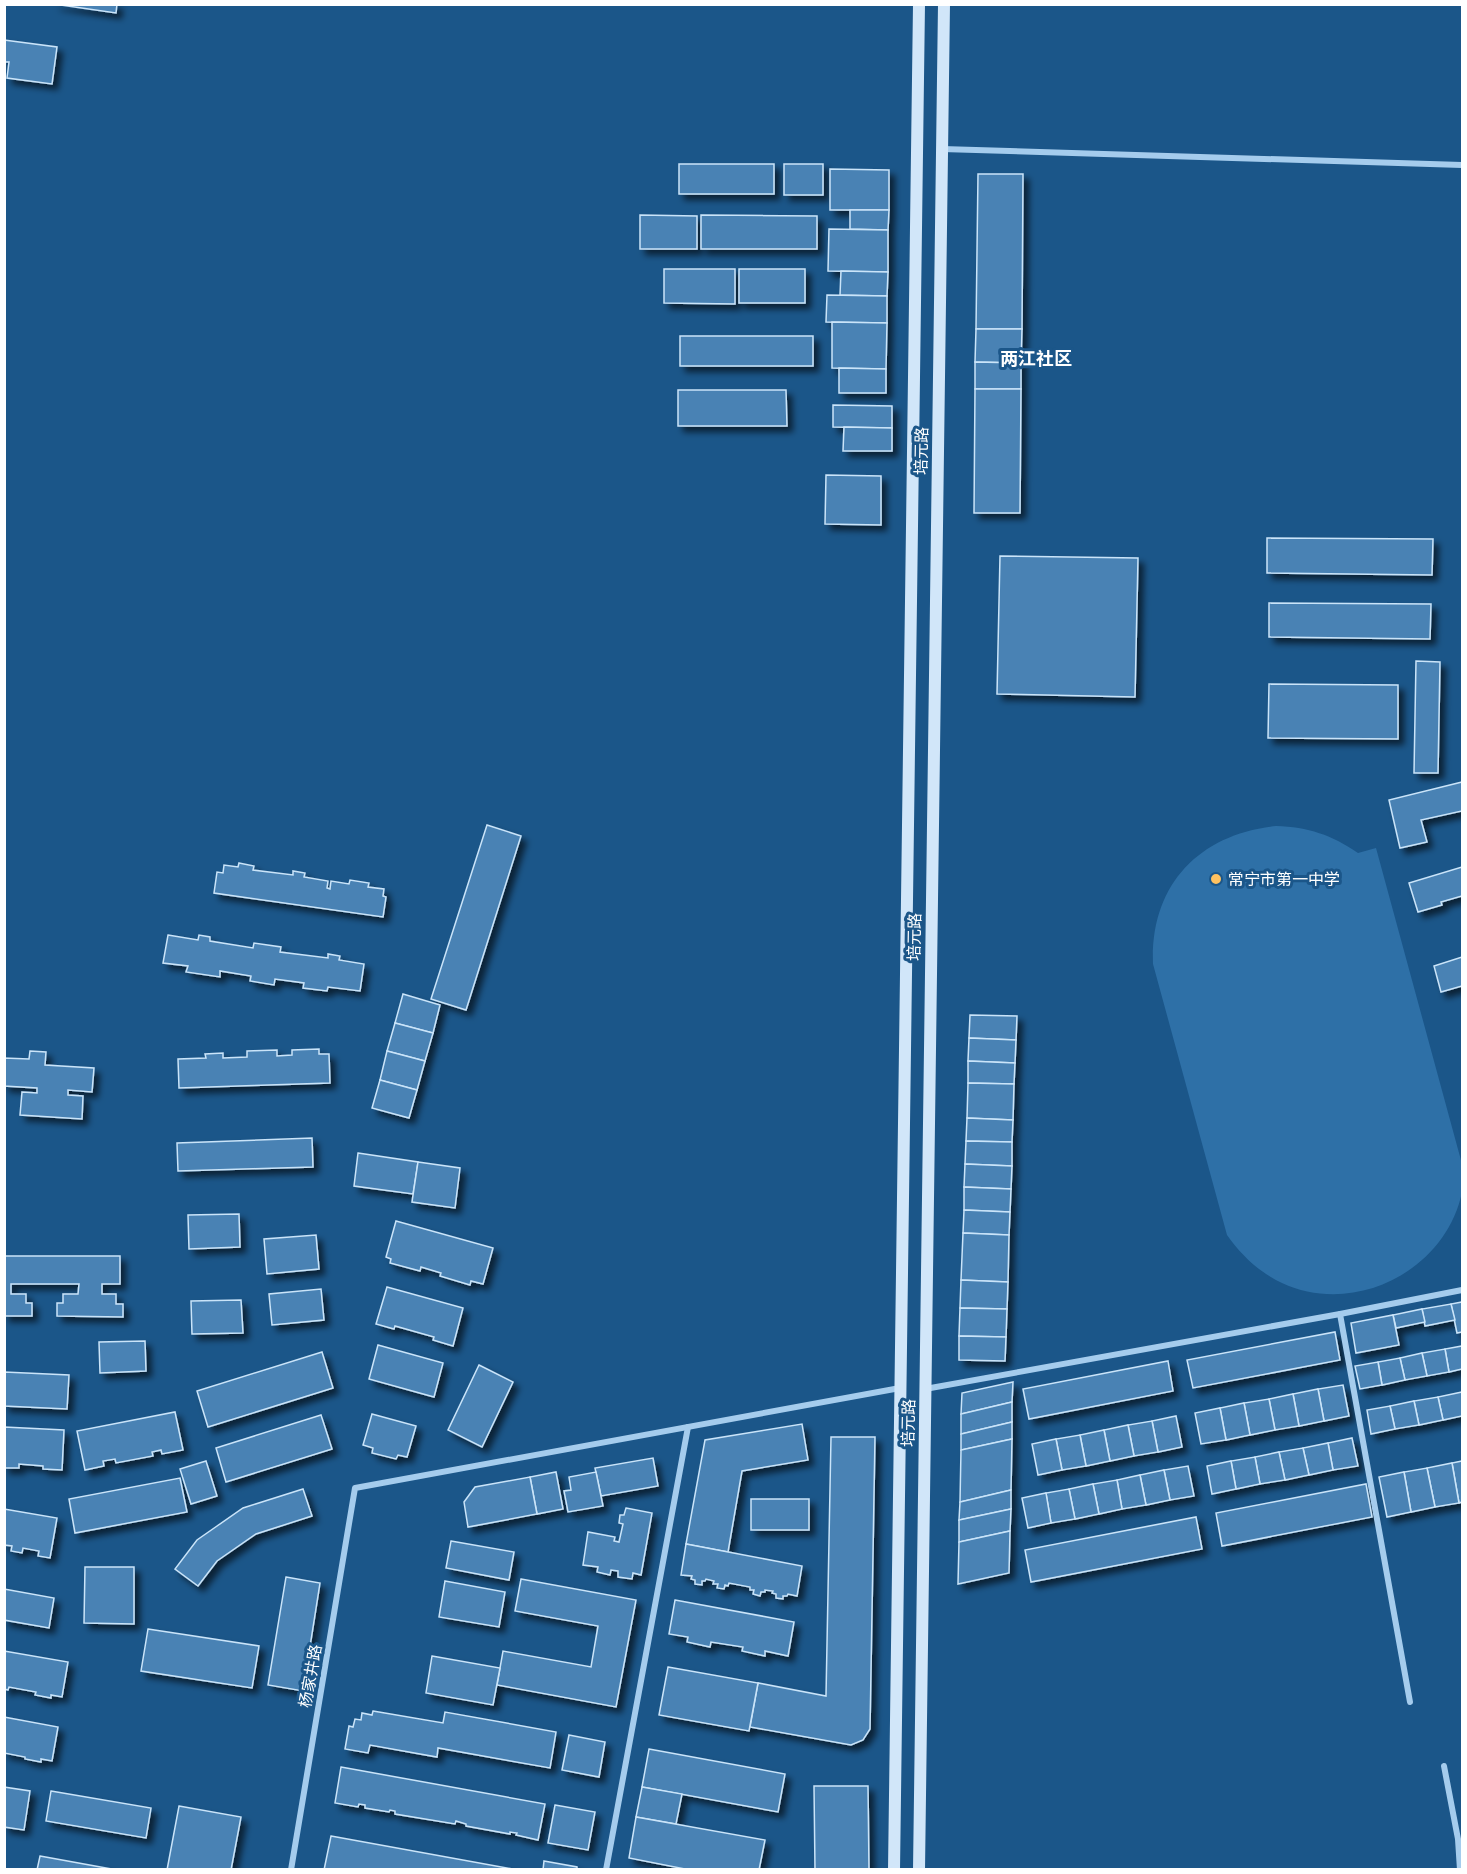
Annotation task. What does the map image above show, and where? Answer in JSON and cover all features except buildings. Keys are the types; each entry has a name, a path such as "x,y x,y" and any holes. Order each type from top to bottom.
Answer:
{"main road":[{"name":"培元路","path":"894,1869 919,4"},
{"name":"培元路","path":"919,1869 944,4"}],"street":[{"path":"942,148 1462,165"},
{"path":"925,1389 1462,1290"},
{"path":"1340,1314 1410,1702"},
{"path":"606,1869 688,1427 900,1388"},
{"name":"杨家井路","path":"291,1869 355,1488 688,1427"},
{"path":"1444,1766 1458,1839 1460,1869"}],"shaded area":[{"path":"1276,826 1319,833 1339,841 1358,853 1376,848 1462,1164 1462,1192 1453,1220 1437,1244 1417,1264 1393,1279 1367,1290 1339,1294 1310,1292 1282,1283 1252,1263 1227,1235 1153,964 1154,936 1160,910 1170,888 1184,868 1202,852 1224,840 1248,831"}],"place":[{"name":"常宁市第一中学","path":"1216,879"}],"district":[{"name":"两江社区","path":"1036,359"}]}
